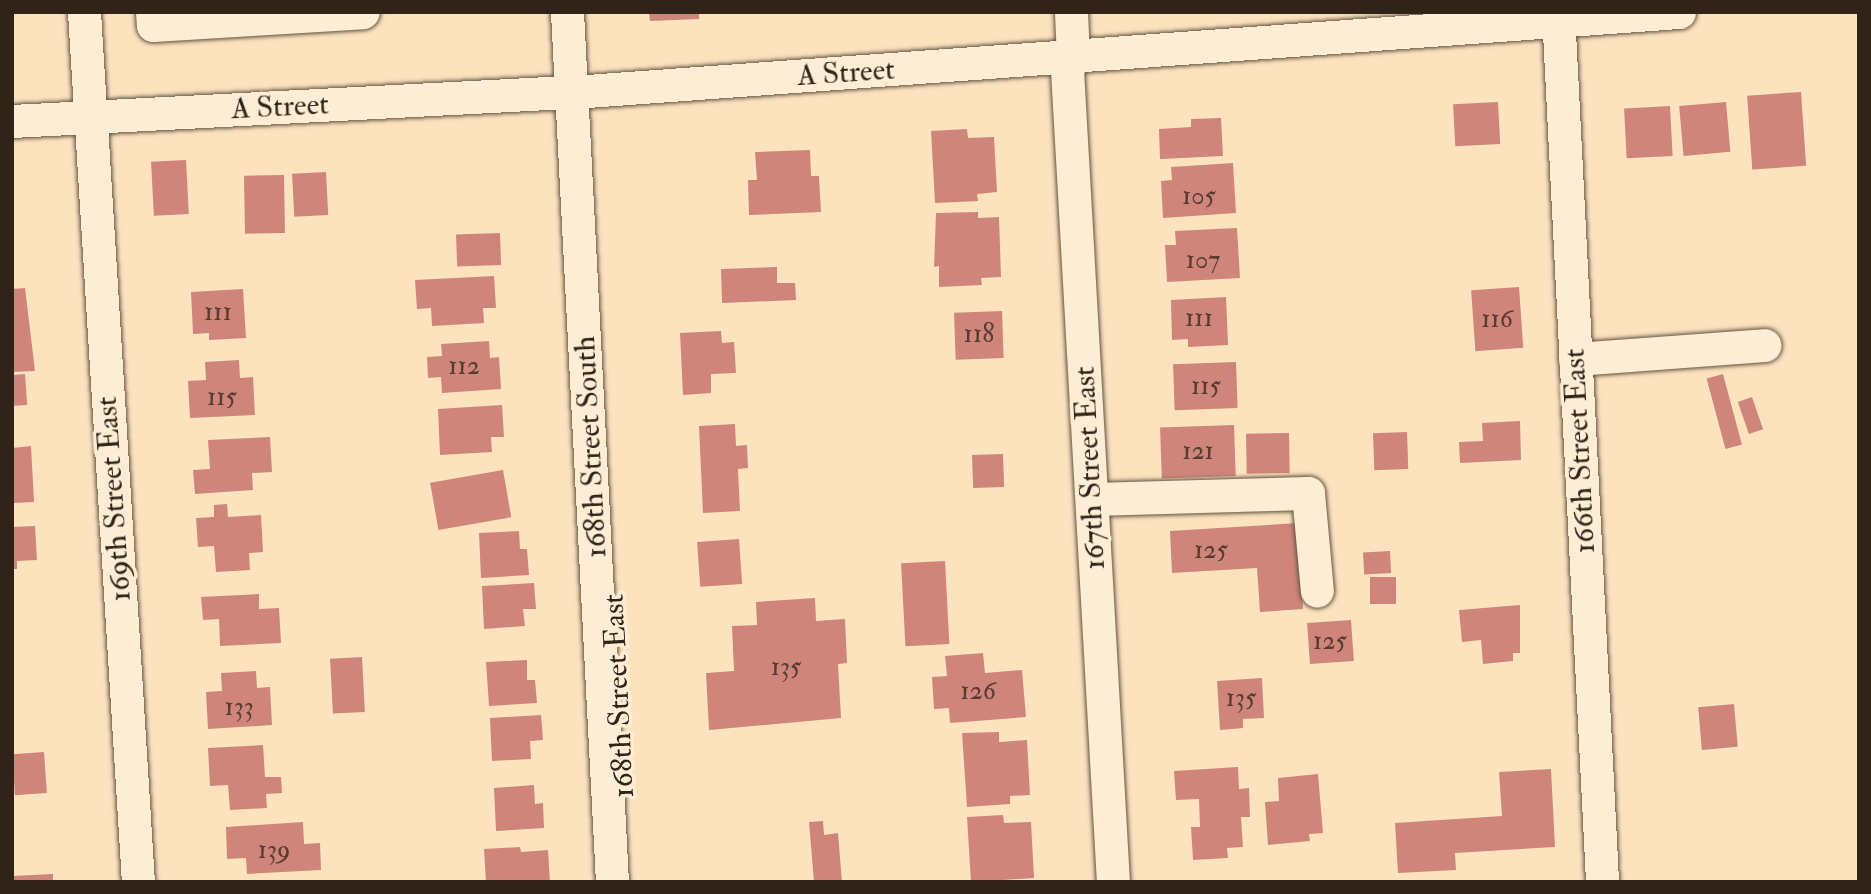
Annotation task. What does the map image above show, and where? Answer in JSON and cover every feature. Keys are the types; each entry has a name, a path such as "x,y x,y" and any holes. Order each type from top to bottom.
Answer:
{"street":[{"name":"169th Street East","path":"84,12 138,882"},
{"path":"152,12 153,25 363,12"},
{"name":"168th Street South","path":"567,12 579,92"},
{"name":"168th Street South","path":"583,12 579,92 612,882"},
{"name":"167th Street East","path":"1071,12 1073,57 1067,70 1113,882"},
{"name":"A Street","path":"12,121 579,92 1073,57 1558,16 1679,12"},
{"name":"166th Street East","path":"1558,16 1602,882"},
{"name":"168th Street East","path":"579,92 628,882"},
{"path":"1575,359 1764,345"},
{"path":"1091,499 1308,493 1317,591"}],"building":[{"path":"649,12 699,12 699,19 650,21"},
{"path":"1801,92 1806,166 1752,170 1747,96"},
{"path":"1498,102 1500,144 1455,146 1453,104"},
{"path":"1726,102 1730,152 1684,156 1679,106"},
{"path":"1670,106 1673,156 1627,158 1624,108"},
{"path":"1221,118 1223,156 1160,159 1159,129 1191,127 1191,119"},
{"path":"967,129 968,138 994,137 997,192 977,194 978,201 935,203 931,131"},
{"path":"810,150 811,176 819,176 821,212 749,215 748,180 757,180 755,152"},
{"path":"186,160 189,214 154,216 151,162"},
{"path":"1233,163 1236,213 1163,218 1161,181 1172,180 1171,167"},
{"path":"326,172 328,215 294,217 292,174"},
{"path":"284,175 285,233 245,234 244,176"},
{"path":"978,212 978,218 999,217 1001,277 981,278 982,285 939,287 939,266 934,267 936,213"},
{"path":"1237,228 1240,278 1167,282 1165,245 1176,245 1175,231"},
{"path":"500,233 501,265 457,267 456,235"},
{"path":"777,267 777,283 795,283 796,300 722,303 721,269"},
{"path":"494,276 496,308 483,308 484,323 432,326 431,308 417,309 415,280"},
{"path":"1519,287 1523,348 1475,351 1471,290"},
{"path":"25,288 35,371 12,372 12,289"},
{"path":"243,289 246,338 209,340 209,333 193,334 191,292"},
{"path":"1226,297 1228,345 1188,347 1188,339 1172,340 1171,300"},
{"path":"1002,311 1004,358 956,360 954,313"},
{"path":"721,331 722,343 734,342 736,373 711,374 711,393 683,395 680,333"},
{"path":"489,341 490,358 499,357 501,389 442,393 441,377 428,378 427,357 442,356 441,344"},
{"path":"239,360 240,378 253,377 255,415 190,418 188,381 206,380 205,362"},
{"path":"1236,362 1238,408 1175,410 1173,364"},
{"path":"25,374 27,405 14,406 12,375"},
{"path":"1723,374 1742,445 1725,449 1707,378"},
{"path":"1752,397 1763,429 1749,434 1738,402"},
{"path":"502,405 504,437 491,437 492,452 440,455 438,409"},
{"path":"1520,421 1521,460 1460,463 1459,442 1483,441 1482,423"},
{"path":"735,424 736,446 747,445 748,468 738,469 740,511 703,513 699,426"},
{"path":"1234,425 1236,476 1162,479 1160,428"},
{"path":"1407,432 1408,469 1374,470 1373,433"},
{"path":"1289,433 1290,473 1247,474 1246,434"},
{"path":"270,437 272,472 252,473 253,490 195,494 193,470 210,469 208,440"},
{"path":"31,446 34,502 14,503 12,511 12,448"},
{"path":"1003,454 1004,487 973,488 972,455"},
{"path":"503,470 511,517 438,530 430,483"},
{"path":"227,504 228,517 261,515 263,552 249,553 250,570 216,572 214,546 198,547 196,518 214,517 214,505"},
{"path":"1298,523 1303,609 1260,612 1257,568 1172,573 1170,531"},
{"path":"35,526 37,560 17,561 17,569 12,569 12,527"},
{"path":"519,531 520,549 527,549 529,575 481,578 479,533"},
{"path":"739,539 742,584 700,587 697,542"},
{"path":"1390,551 1391,573 1364,574 1363,552"},
{"path":"945,561 949,644 905,646 901,563"},
{"path":"1370,577 1396,577 1396,604 1370,604"},
{"path":"534,583 536,609 523,609 525,626 484,629 482,586"},
{"path":"259,594 259,609 279,608 281,643 220,646 219,619 203,620 201,597"},
{"path":"815,598 816,621 845,619 847,663 838,664 841,718 709,730 706,673 734,671 732,626 757,625 756,602"},
{"path":"1520,605 1520,653 1513,653 1513,661 1483,664 1481,640 1462,642 1459,610"},
{"path":"1351,620 1354,661 1310,664 1307,623"},
{"path":"983,653 985,673 1022,670 1026,717 950,723 949,708 934,709 932,677 947,676 945,656"},
{"path":"362,657 365,712 333,714 330,659"},
{"path":"527,660 527,680 535,680 537,703 489,706 486,662"},
{"path":"256,671 257,688 270,687 272,725 208,729 206,692 222,691 221,673"},
{"path":"1262,678 1264,718 1243,719 1243,728 1220,730 1217,681"},
{"path":"1734,704 1738,747 1702,750 1698,707"},
{"path":"541,715 543,740 530,741 531,759 492,761 490,718"},
{"path":"999,732 999,742 1027,740 1030,795 1010,796 1010,804 967,807 962,733"},
{"path":"263,745 265,777 281,777 282,793 266,794 267,808 230,810 228,785 210,786 208,748"},
{"path":"44,752 47,793 15,795 12,754"},
{"path":"1238,767 1239,789 1249,788 1250,817 1241,817 1243,847 1227,848 1228,858 1193,860 1191,827 1200,827 1199,799 1176,800 1174,771"},
{"path":"1551,769 1555,847 1455,853 1456,870 1398,873 1395,823 1502,816 1499,772"},
{"path":"1318,774 1323,833 1309,834 1310,841 1268,845 1265,802 1279,801 1278,778"},
{"path":"534,785 535,804 543,803 544,828 496,831 494,788"},
{"path":"1003,815 1004,823 1031,822 1034,878 971,882 967,817"},
{"path":"823,821 824,835 838,833 842,882 814,882 809,822"},
{"path":"303,822 304,844 320,843 321,870 247,874 246,858 227,859 226,827"},
{"path":"520,847 521,852 548,850 550,882 486,882 484,849"},
{"path":"53,874 53,882 12,882 12,876"}]}
